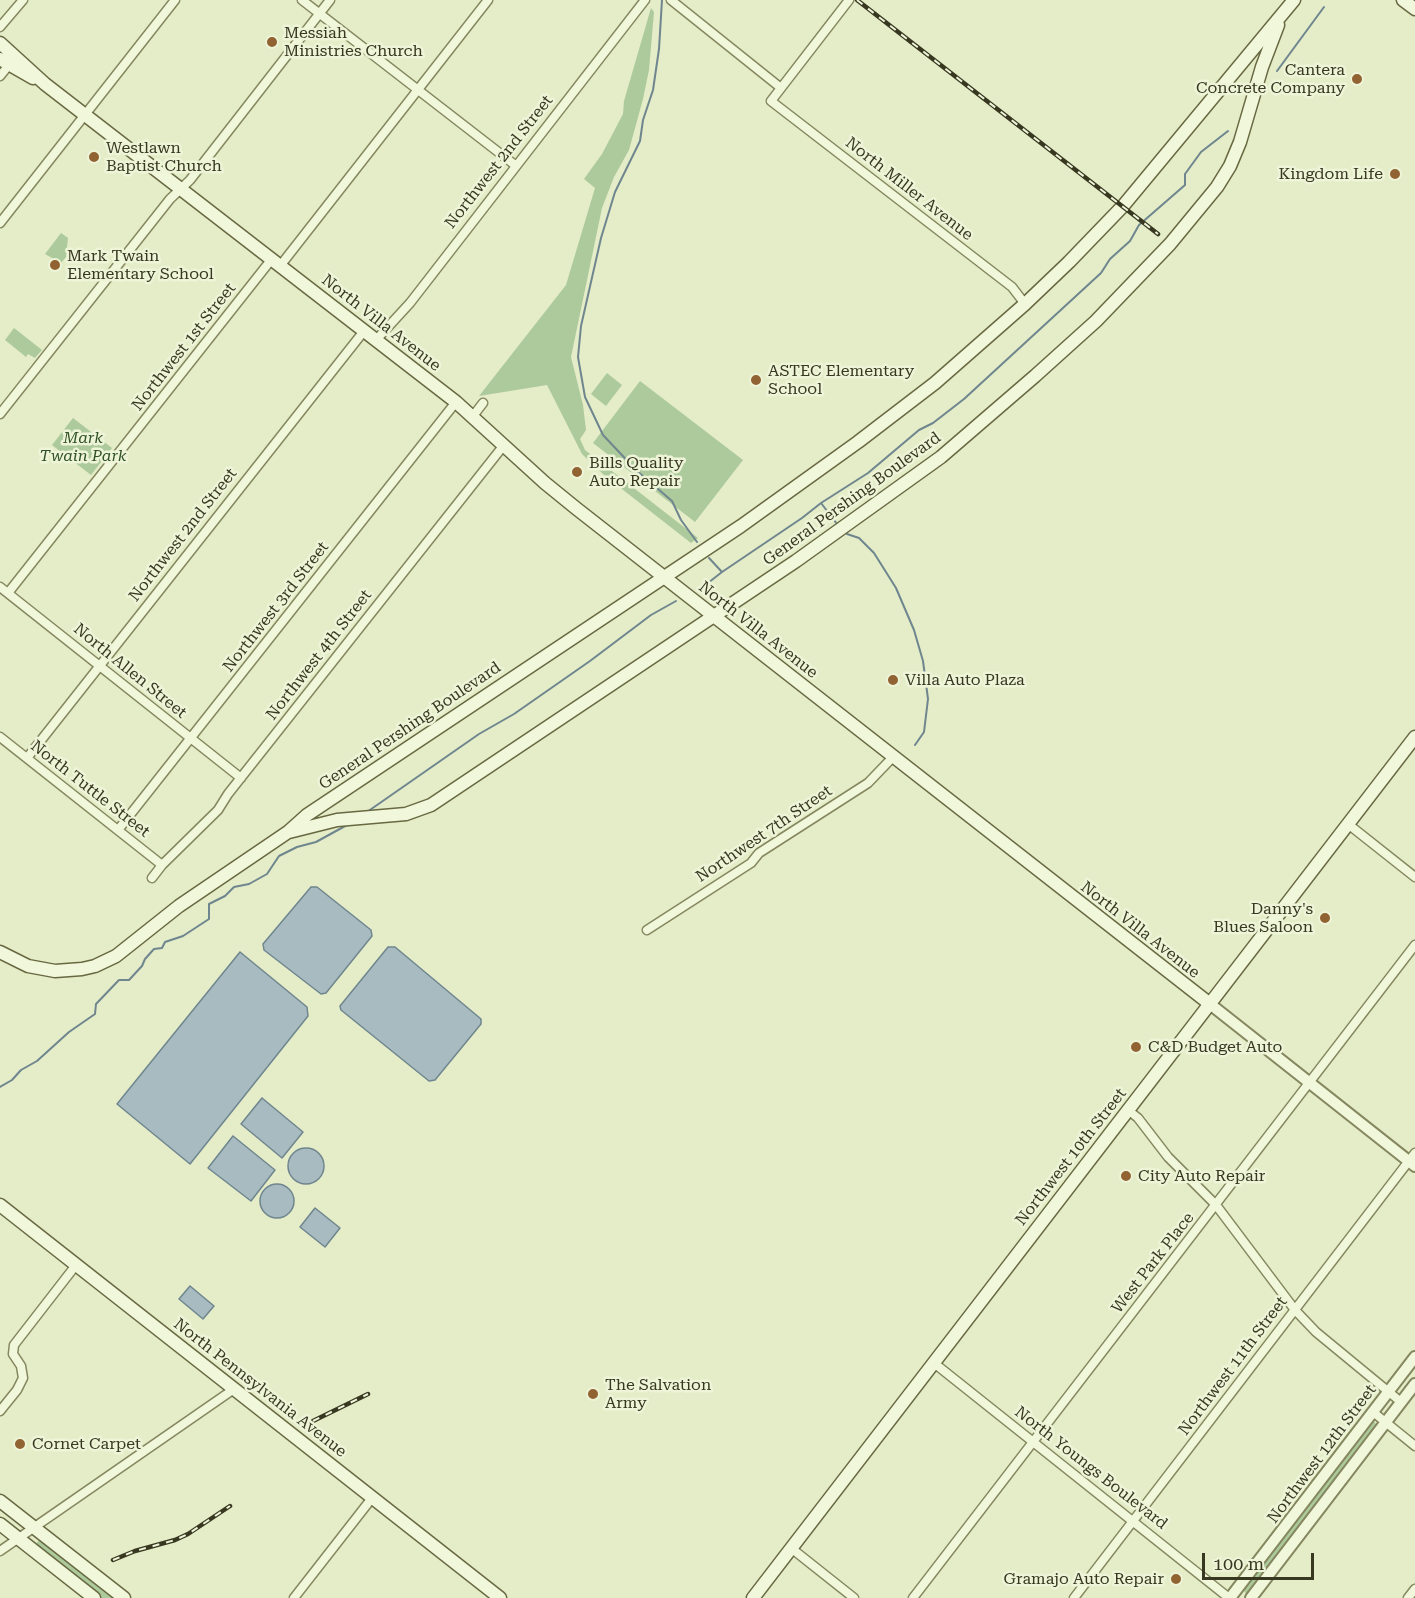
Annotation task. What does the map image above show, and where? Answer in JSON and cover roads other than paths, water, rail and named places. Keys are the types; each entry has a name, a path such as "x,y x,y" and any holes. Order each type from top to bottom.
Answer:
{"main road":[{"name":"General Pershing Boulevard","path":"0,952 16,962 40,969 69,971 95,966 116,956 178,906 288,832 307,814 773,503 905,408 1025,304 1123,206 1294,0"},
{"path":"1402,0 1415,9"},
{"name":"General Pershing Boulevard","path":"288,832 328,822 406,814 431,805 796,561 941,457 1067,348 1136,281 1188,224 1217,187 1230,166 1240,142 1262,67 1282,16"},
{"name":"North Villa Avenue","path":"0,43 8,60 45,84 456,402 545,483 1210,1004"},
{"name":"Northwest 10th Street","path":"753,1598 1415,737"},
{"path":"340,793 336,807 345,820"},
{"name":"North Pennsylvania Avenue","path":"0,1205 500,1598"},
{"path":"0,1501 124,1598"},
{"path":"0,1524 94,1598"}],"street":[{"path":"0,27 23,0"},
{"path":"0,223 175,0"},
{"path":"302,0 515,165"},
{"path":"0,414 170,199 190,180 330,0"},
{"name":"Northwest 1st Street","path":"8,594 418,90 488,0"},
{"name":"Northwest 2nd Street","path":"376,340 410,303 645,0"},
{"path":"671,0 781,88 849,0"},
{"path":"0,76 8,60"},
{"name":"North Miller Avenue","path":"781,88 771,101 1012,287 1025,304"},
{"name":"Northwest 2nd Street","path":"27,758 364,331"},
{"name":"Northwest 3rd Street","path":"118,830 456,402"},
{"path":"473,416 483,403"},
{"name":"Northwest 4th Street","path":"152,878 162,865 218,810 228,794 504,445"},
{"name":"North Allen Street","path":"0,587 241,778"},
{"name":"North Tuttle Street","path":"0,737 162,865"},
{"name":"Northwest 7th Street","path":"647,930 751,863 759,853 868,783 893,757"},
{"path":"1348,824 1415,877"},
{"name":"West Park Place","path":"913,1598 1415,945"},
{"name":"North Villa Avenue","path":"1210,1004 1413,1160"},
{"path":"1128,1110 1138,1118 1168,1157 1216,1205 1295,1310 1316,1332 1401,1402"},
{"name":"Northwest 11th Street","path":"1074,1598 1413,1160"},
{"path":"0,1411 17,1390 23,1378 21,1366 13,1354 14,1345 76,1265"},
{"name":"Northwest 12th Street","path":"1230,1598 1415,1357"},
{"name":"North Youngs Boulevard","path":"934,1363 1230,1598"},
{"name":"Northwest 12th Street","path":"1251,1598 1415,1384"},
{"path":"0,1551 234,1389"},
{"path":"1373,1412 1415,1446"},
{"path":"294,1598 372,1498"},
{"path":"791,1548 854,1598"},
{"path":"1408,1598 1415,1589"}],"waterway":[{"path":"662,0 659,49 653,90 643,120 640,141 615,192 601,238 581,326 578,357 585,397 603,435 637,471 672,501 681,520 697,542"},
{"path":"1277,71 1324,7"},
{"path":"699,590 821,503 868,473 919,430 933,423 964,399 1101,273 1110,259 1130,241 1139,225 1185,185 1185,174 1201,152 1228,131"},
{"path":"821,503 837,524"},
{"path":"847,534 859,538 874,553 896,588 914,630 923,661 928,699 924,732 915,745"},
{"path":"709,558 722,572"},
{"path":"367,812 479,734 514,714 651,615 676,601"},
{"path":"0,1087 12,1080 21,1070 37,1061 69,1032 95,1014 96,1004 119,980 129,980 154,949 162,948 165,942 183,936 209,919 209,904 225,896 234,887 249,884 267,874 279,856 297,847 316,842 347,825"}],"railway":[{"path":"857,0 1158,234"},
{"path":"313,1421 368,1394"},
{"path":"113,1560 135,1551 175,1540 230,1506"}],"place":[{"name":"Messiah Ministries Church","path":"272,42"},
{"name":"Cantera Concrete Company","path":"1357,79"},
{"name":"Westlawn Baptist Church","path":"94,157"},
{"name":"Kingdom Life","path":"1395,174"},
{"name":"Mark Twain Elementary School","path":"55,265"},
{"name":"ASTEC Elementary School","path":"756,380"},
{"name":"Bills Quality Auto Repair","path":"577,472"},
{"name":"Villa Auto Plaza","path":"893,680"},
{"name":"Danny's Blues Saloon","path":"1325,918"},
{"name":"C&D Budget Auto","path":"1136,1047"},
{"name":"City Auto Repair","path":"1126,1176"},
{"name":"The Salvation Army","path":"593,1394"},
{"name":"Cornet Carpet","path":"20,1444"},
{"name":"Gramajo Auto Repair","path":"1176,1579"}],"park label":[{"name":"Mark Twain Park","path":"83,447"}]}
